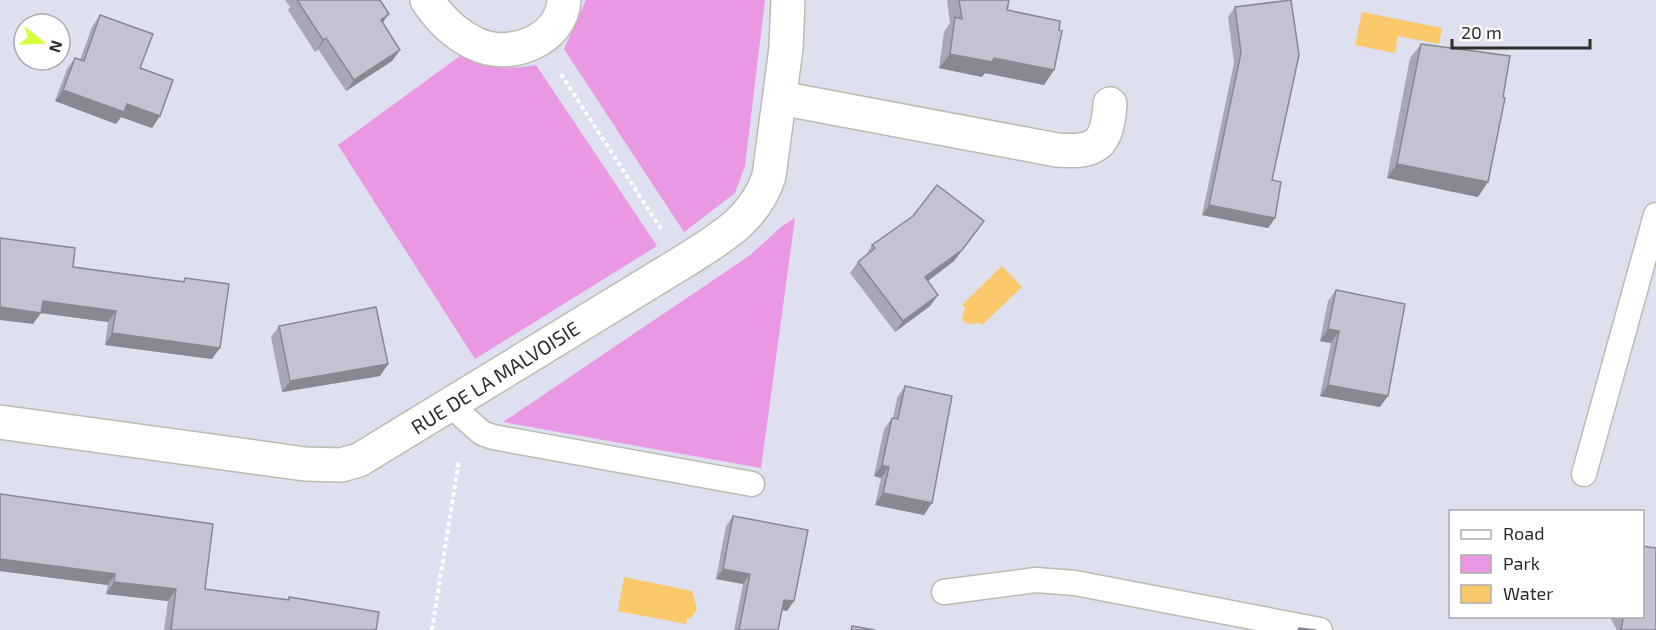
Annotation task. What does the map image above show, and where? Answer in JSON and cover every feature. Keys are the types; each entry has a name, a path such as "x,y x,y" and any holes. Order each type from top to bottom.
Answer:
{"street":[{"path":"427,0 453,29 476,44 498,49 518,48 539,40 554,27 564,7 564,0"},
{"name":"RUE DE LA MALVOISIE","path":"0,422 305,464 341,465 375,452 735,228 753,209 764,192 769,176 786,48 788,0"},
{"path":"780,98 1057,150 1082,152 1099,145 1108,127 1110,105"}],"lane":[{"path":"1584,474 1656,214"},
{"path":"449,404 482,433 493,437 752,484"},
{"path":"945,592 1036,580 1075,583 1320,630"}],"path":[{"path":"539,40 682,262"},
{"path":"432,630 461,448 459,432 449,404"}],"green space":[{"path":"586,0 765,0 745,166 735,193 684,232 564,49"},
{"path":"464,53 489,65 518,67 536,65 657,246 475,359 338,145"},
{"path":"795,218 761,468 503,422 749,256 781,227"}],"water":[{"path":"1362,12 1442,28 1439,44 1398,36 1395,53 1355,45"},
{"path":"1002,266 1022,287 982,325 980,323 967,324 962,319 965,308 962,305"},
{"path":"624,577 692,591 697,609 692,617 687,619 686,624 618,611"}],"building":[{"path":"297,0 380,0 389,14 381,20 400,50 354,80 326,38 323,40"},
{"path":"959,0 1009,0 1007,10 1060,21 1059,30 1062,31 1054,70 994,58 992,62 950,54 955,17 962,19"},
{"path":"1291,0 1299,55 1272,180 1281,182 1275,218 1209,205 1241,53 1235,7"},
{"path":"100,15 153,34 140,68 173,80 160,116 127,104 124,112 63,90 70,72 72,72 75,58 84,61"},
{"path":"1421,44 1510,56 1503,97 1505,98 1488,182 1397,164"},
{"path":"937,185 984,221 962,250 925,277 938,295 903,321 858,262 875,248 872,245 913,216"},
{"path":"0,238 75,248 73,267 184,282 185,278 229,284 220,348 112,333 116,311 43,301 41,313 0,307"},
{"path":"1336,290 1405,304 1388,396 1328,385 1339,331 1328,329"},
{"path":"376,307 388,364 290,381 279,326"},
{"path":"905,386 952,396 932,503 883,493 889,467 882,465 892,418 898,419"},
{"path":"0,494 213,524 205,589 289,600 289,597 379,612 376,630 171,630 176,589 114,582 115,574 0,559"},
{"path":"733,516 808,530 794,601 784,600 778,630 739,630 750,574 723,569"},
{"path":"1644,546 1656,548 1656,630 1621,630 1623,619 1644,618"},
{"path":"852,626 875,630 851,630"}]}
